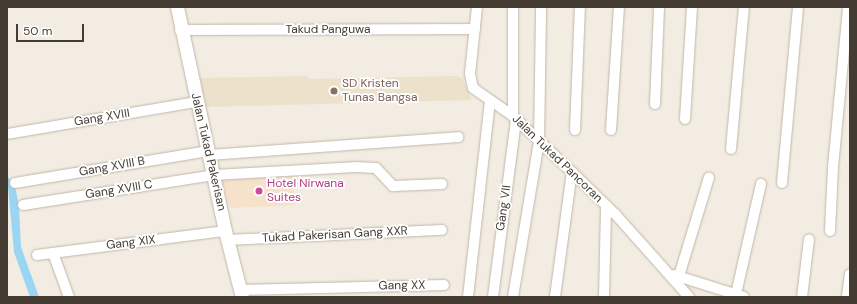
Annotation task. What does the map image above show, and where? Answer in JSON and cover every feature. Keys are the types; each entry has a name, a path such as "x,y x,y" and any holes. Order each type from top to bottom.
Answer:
{"street":[{"name":"Jalan Tukad Pakerisan","path":"177,7 180,30 196,102 241,294"},
{"name":"Jalan Tukad Pancoran","path":"477,7 471,81 476,92 514,117 572,172 675,275 689,297"},
{"name":"Gang VII","path":"493,297 514,117 514,7"},
{"path":"513,297 539,141 541,7"},
{"path":"575,130 580,7"},
{"path":"611,130 619,7"},
{"path":"655,104 659,7"},
{"path":"685,119 692,7"},
{"path":"731,149 744,7"},
{"path":"782,183 798,7"},
{"path":"830,231 835,144 848,7"},
{"name":"Takud Panguwa","path":"180,30 475,29"},
{"path":"468,297 490,100"},
{"name":"Gang XVIII","path":"7,134 196,102"},
{"name":"Gang XVIII B","path":"15,183 208,153 458,137"},
{"name":"Gang XVIII C","path":"23,205 214,175 371,167 382,173 386,182 393,186 442,184"},
{"path":"555,297 572,172"},
{"path":"709,177 675,275 740,296 761,184"},
{"path":"604,297 606,206"},
{"name":"Tukad Pakerisan Gang XXR","path":"226,235 442,230"},
{"name":"Gang XIX","path":"36,255 226,235"},
{"path":"802,297 809,239"},
{"path":"53,253 69,297"},
{"path":"847,297 850,274"},
{"name":"Gang XX","path":"241,294 444,285"}],"shaded area":[{"name":"SD Kristen Tunas Bangsa","path":"308,76 309,79 455,76 462,78 472,100 205,107 195,78"},
{"name":"Hotel Nirwana Suites","path":"293,172 294,205 230,208 220,177"}],"water":[{"path":"7,176 15,185 19,207 21,247 39,297 30,297 14,252"}],"place":[{"name":"SD Kristen Tunas Bangsa","path":"334,91"},
{"name":"Hotel Nirwana Suites","path":"259,191"}]}
